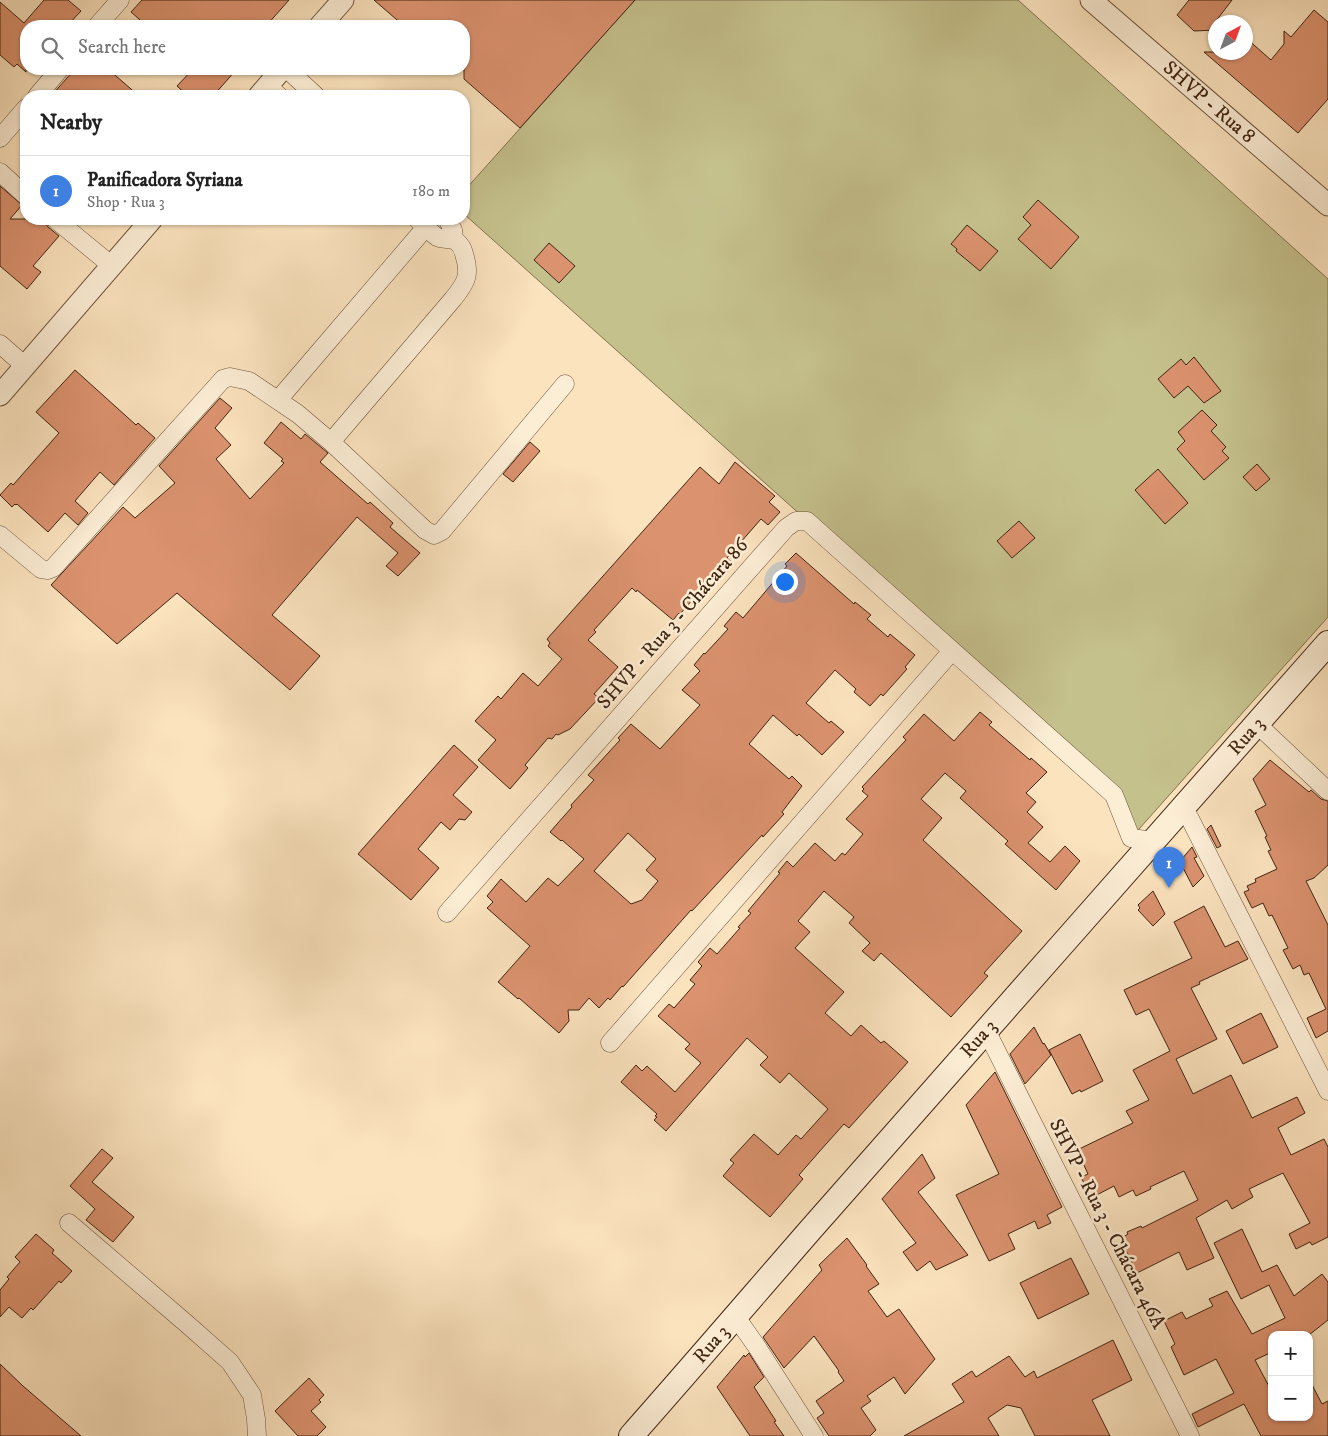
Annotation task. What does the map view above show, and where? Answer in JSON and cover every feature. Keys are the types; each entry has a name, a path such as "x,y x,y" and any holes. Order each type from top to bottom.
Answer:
{"main road":[{"name":"Rua 3","path":"631,1436 1328,643"}],"street":[{"path":"103,20 120,0"},
{"path":"325,20 343,0"},
{"name":"SHVP - Rua 8","path":"1091,0 1328,205"},
{"path":"41,90 55,75"},
{"path":"270,90 278,75"},
{"path":"293,75 310,90"},
{"path":"0,138 20,115"},
{"path":"0,172 20,190"},
{"path":"62,225 111,265"},
{"path":"0,395 147,225"},
{"path":"278,400 419,225"},
{"path":"423,225 436,237 454,240"},
{"path":"331,442 464,285 468,276 467,263 463,250 454,240 450,225"},
{"path":"0,344 25,366"},
{"path":"0,535 41,569 48,570 53,568 223,379 230,377 249,381 298,414 331,442 425,530 434,535 442,531 565,384"},
{"name":"SHVP - Rua 3 - Chácara 86","path":"448,912 786,528 796,521 807,522 1114,795 1131,838 1154,841"},
{"path":"610,1043 952,651"},
{"path":"1257,724 1328,792"},
{"path":"1184,807 1328,1091"},
{"name":"SHVP - Rua 3 - Chácara 46A","path":"986,1030 1190,1436"},
{"path":"69,1223 230,1362 252,1394 256,1420 256,1436"},
{"path":"736,1318 757,1347 814,1436"}],"shaded area":[{"path":"635,0 1018,0 1328,279 1328,617 1131,838 1114,795 470,219 470,184"}],"building":[{"path":"44,0 68,0 81,11 73,20 27,20"},
{"path":"142,0 289,0 271,20 140,20 131,12"},
{"path":"374,0 635,0 520,128 464,79 464,75 470,75 470,20 397,20"},
{"path":"1189,0 1232,0 1221,15 1208,15 1208,30 1194,31 1177,15"},
{"path":"0,2 21,20 20,67 17,64 14,67 0,55"},
{"path":"1314,10 1328,22 1328,99 1298,133 1213,60 1253,60 1253,44 1271,60 1284,44 1284,31 1291,37"},
{"path":"70,75 115,75 132,90 56,90"},
{"path":"187,75 232,75 218,90 181,90 177,86"},
{"path":"0,186 20,203 20,207 10,219 20,219 20,225 46,225 59,236 33,266 41,272 27,289 0,266"},
{"path":"1038,200 1079,237 1051,269 1018,239 1031,225 1023,217"},
{"path":"967,225 998,251 980,271 956,251 957,249 951,244"},
{"path":"549,243 575,266 559,283 534,260"},
{"path":"1194,357 1221,391 1204,403 1188,386 1174,398 1158,379 1181,359 1186,365"},
{"path":"75,370 136,425 138,423 155,438 114,485 100,472 75,501 88,513 78,525 65,513 48,532 17,504 12,507 0,495 11,483 13,485 59,433 36,412"},
{"path":"220,398 232,408 215,428 231,445 216,459 250,499 284,463 281,461 283,459 264,443 281,422 301,439 305,434 328,453 320,462 368,504 370,502 393,523 390,527 420,553 398,576 386,566 398,553 357,517 272,615 320,656 290,690 177,593 117,644 51,585 123,507 135,518 175,483 159,466"},
{"path":"1202,410 1217,425 1211,431 1226,447 1222,451 1229,458 1204,480 1177,449 1185,441 1178,432"},
{"path":"530,442 540,451 513,482 503,474"},
{"path":"735,462 775,496 769,502 780,512 768,525 761,519 727,558 734,564 723,577 717,572 673,620 632,588 594,630 596,632 588,640 618,667 594,694 599,698 570,729 558,735 556,734 552,739 548,738 525,765 528,768 510,789 478,760 496,740 475,721 498,696 501,699 523,673 538,686 562,659 548,646 550,643 547,639 700,467 719,484"},
{"path":"1257,464 1270,479 1256,491 1243,477"},
{"path":"1158,469 1188,503 1165,524 1135,490"},
{"path":"1019,521 1035,538 1012,558 997,541"},
{"path":"796,553 854,604 855,602 871,615 867,619 888,637 890,634 915,655 905,667 907,669 883,696 881,694 870,706 854,692 856,689 835,670 806,703 829,723 831,721 844,732 822,755 799,734 797,736 773,715 749,744 789,779 792,776 802,786 782,812 784,814 691,910 610,1000 608,998 599,1008 589,998 579,1010 568,1010 569,1021 559,1033 498,982 530,946 487,908 493,902 487,896 501,879 526,902 548,878 558,886 584,859 550,832 594,780 588,775 620,740 618,738 631,724 660,749 700,705 682,690 700,671 694,665 728,629 724,626 736,612 743,618 787,566 785,564","holes":["628,833 656,859 646,870 658,881 642,900 631,904 594,871"]},
{"path":"980,712 992,722 989,725 1047,772 1026,793 1036,802 1027,812 1043,827 1028,843 1050,862 1065,846 1080,861 1056,890 1005,844 1008,841 960,798 966,791 945,773 921,799 942,818 923,840 1022,931 984,973 988,976 951,1017 881,953 874,961 862,951 870,943 849,923 854,917 824,891 798,921 810,932 795,948 844,992 825,1013 851,1036 861,1025 881,1043 884,1041 908,1062 849,1128 844,1124 819,1152 799,1175 803,1179 770,1217 723,1176 734,1163 730,1160 754,1134 778,1155 796,1135 801,1139 828,1109 789,1073 780,1083 760,1065 768,1057 747,1038 666,1131 654,1120 657,1114 621,1082 636,1065 642,1071 647,1066 675,1092 701,1063 685,1049 690,1044 658,1016 669,1004 674,1008 695,984 690,980 702,966 698,962 710,948 717,954 740,928 738,927 751,913 748,911 780,873 778,872 787,861 793,867 815,843 835,861 842,853 845,855 863,834 846,819 868,796 862,791 864,789 862,787 906,740 903,737 924,714 954,741"},
{"path":"454,745 478,767 453,795 472,812 465,820 459,819 450,830 441,822 418,849 439,868 411,900 358,854"},
{"path":"1270,760 1309,792 1311,790 1321,799 1328,801 1328,865 1314,878 1306,881 1328,925 1328,1031 1316,1038 1307,1018 1326,1009 1309,973 1304,975 1300,965 1293,969 1283,950 1288,948 1272,915 1269,916 1263,903 1252,908 1244,892 1249,890 1247,886 1256,882 1255,879 1277,869 1268,851 1271,850 1265,837 1267,836 1255,811 1266,805 1253,779"},
{"path":"1211,825 1221,846 1217,848 1207,829"},
{"path":"1192,847 1197,857 1194,858 1204,876 1193,887 1181,864 1175,867"},
{"path":"1153,891 1165,914 1153,926 1138,910 1140,908 1138,905"},
{"path":"1204,906 1225,947 1238,941 1248,959 1199,982 1200,984 1191,988 1217,1039 1176,1059 1193,1094 1231,1075 1252,1118 1297,1097 1305,1113 1278,1128 1291,1155 1324,1139 1328,1147 1328,1237 1312,1245 1310,1242 1296,1249 1289,1234 1310,1223 1283,1173 1249,1189 1253,1197 1232,1209 1227,1200 1196,1218 1214,1258 1187,1270 1179,1252 1137,1273 1120,1239 1128,1234 1127,1232 1141,1226 1142,1228 1198,1200 1184,1171 1150,1187 1151,1189 1136,1196 1133,1190 1119,1197 1114,1186 1091,1198 1081,1177 1088,1174 1077,1150 1133,1123 1126,1111 1149,1100 1133,1070 1170,1051 1149,1009 1136,1015 1124,990 1192,958 1174,922"},
{"path":"1261,1013 1278,1047 1243,1064 1226,1031"},
{"path":"1034,1027 1051,1055 1025,1084 1010,1054"},
{"path":"1080,1034 1103,1081 1081,1092 1080,1090 1072,1094 1049,1050"},
{"path":"995,1072 1062,1207 1047,1215 1051,1223 1038,1229 1035,1221 1008,1234 1015,1249 989,1261 956,1195 999,1174 966,1105"},
{"path":"102,1149 113,1158 92,1182 134,1217 113,1242 86,1220 95,1209 70,1186"},
{"path":"922,1154 935,1178 918,1192 968,1255 936,1270 930,1261 917,1271 903,1252 916,1243 882,1199"},
{"path":"1242,1229 1262,1272 1277,1265 1294,1296 1322,1274 1328,1282 1328,1320 1313,1332 1268,1331 1268,1354 1255,1360 1268,1384 1268,1421 1313,1421 1313,1387 1322,1404 1328,1401 1328,1436 1261,1436 1244,1404 1198,1427 1192,1414 1234,1393 1216,1359 1184,1375 1171,1347 1175,1344 1164,1321 1182,1312 1186,1319 1213,1306 1209,1299 1227,1291 1252,1334 1285,1318 1269,1285 1241,1299 1214,1243"},
{"path":"36,1234 54,1250 52,1253 72,1271 61,1283 59,1281 33,1310 31,1308 22,1318 9,1307 0,1317 0,1290 9,1279 7,1277 20,1262 15,1257"},
{"path":"847,1238 879,1284 868,1291 887,1317 899,1309 935,1359 905,1394 894,1377 867,1396 871,1401 861,1408 876,1430 870,1436 829,1436 817,1418 824,1413 816,1401 844,1381 814,1336 784,1368 763,1337 822,1270 819,1265"},
{"path":"1071,1258 1089,1294 1038,1319 1020,1283"},
{"path":"1113,1340 1132,1380 1092,1400 1110,1436 1035,1436 1021,1408 1007,1405 988,1418 999,1436 904,1436 964,1402 952,1384 972,1371 976,1377 1009,1356 1025,1377 1034,1371 1037,1378"},
{"path":"749,1353 764,1377 754,1387 784,1436 750,1436 717,1387 744,1355 745,1357"},
{"path":"0,1364 23,1386 81,1436 0,1436"},
{"path":"309,1378 324,1395 319,1400 321,1402 311,1411 326,1427 317,1436 298,1436 275,1411"}],"place":[{"name":"Panificadora Syriana","path":"1169,888"}]}
